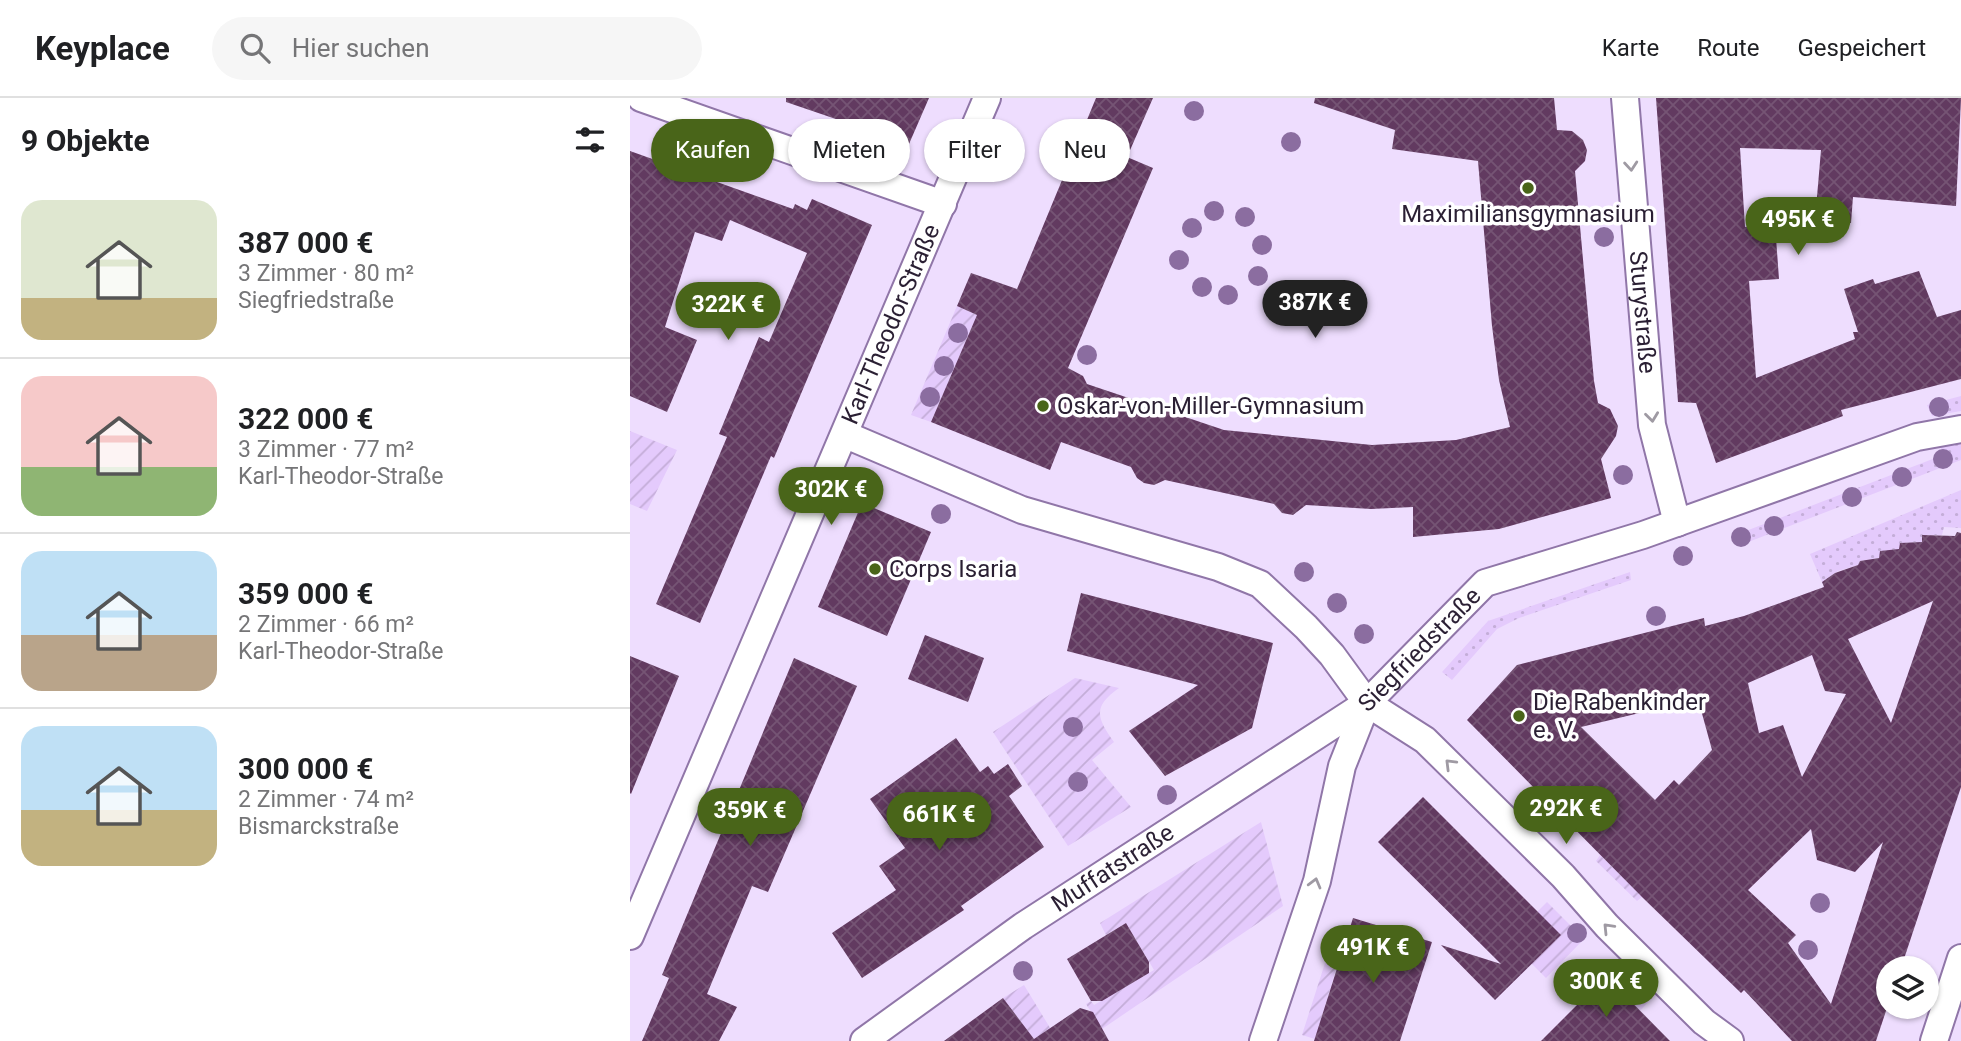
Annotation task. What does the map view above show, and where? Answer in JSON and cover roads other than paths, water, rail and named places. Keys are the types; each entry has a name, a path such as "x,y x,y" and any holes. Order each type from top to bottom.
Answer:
{"street":[{"path":"641,98 943,204"},
{"name":"Karl-Theodor-Straße","path":"630,936 846,435 987,98"},
{"name":"Sturystraße","path":"1625,98 1652,425 1677,523"},
{"name":"Siegfriedstraße","path":"846,435 1023,510 1218,567 1260,584 1324,646 1367,704 1485,583 1677,523 1917,437 1961,429"},
{"path":"1264,1041 1317,881 1342,766 1367,704 1425,740 1563,876 1606,926 1704,1022 1730,1041"},
{"name":"Muffatstraße","path":"864,1041 1023,926 1367,704"},
{"path":"1934,1041 1961,958"}],"place":[{"name":"Maximiliansgymnasium","path":"1528,188"},
{"name":"Oskar-von-Miller-Gymnasium","path":"1043,406"},
{"name":"Corps Isaria","path":"875,569"},
{"name":"Die Rabenkinder e. V.","path":"1519,716"}]}
